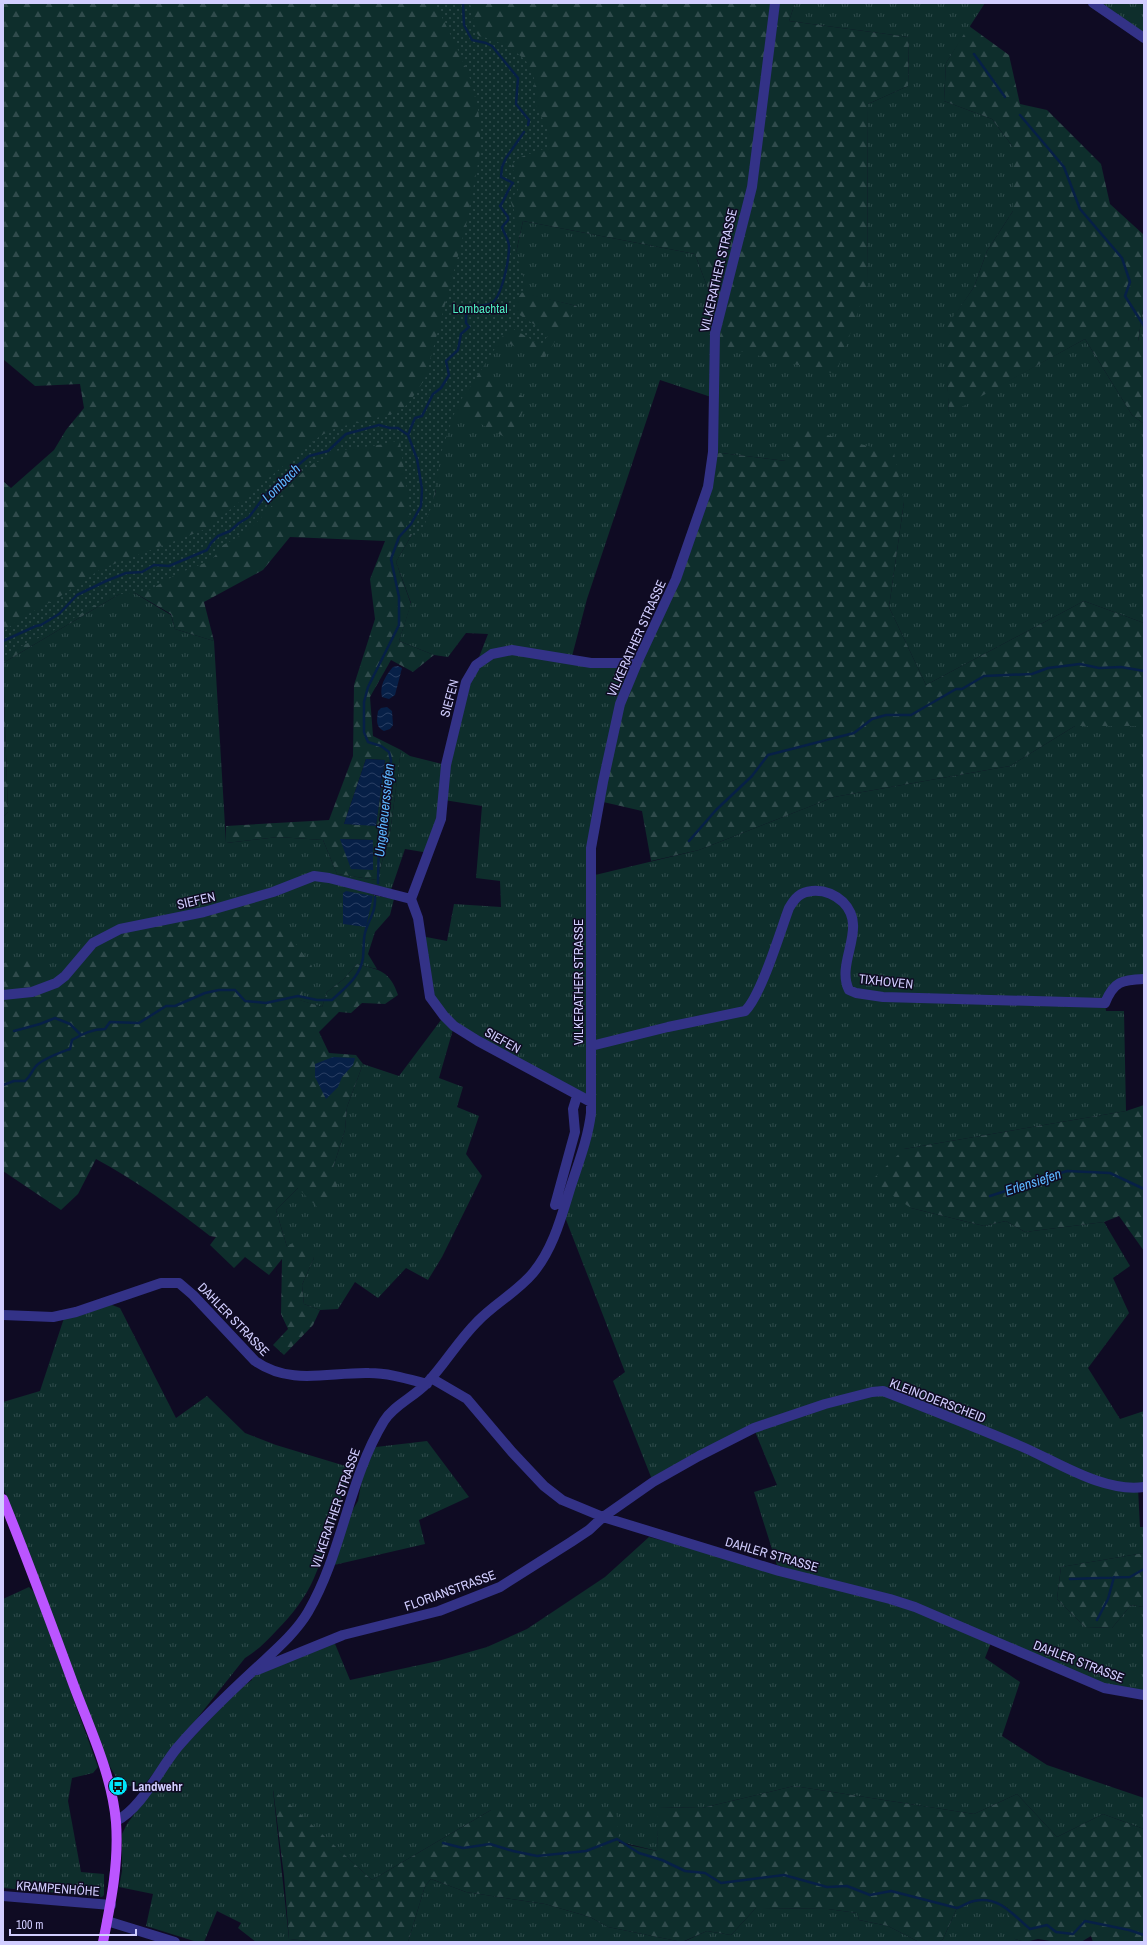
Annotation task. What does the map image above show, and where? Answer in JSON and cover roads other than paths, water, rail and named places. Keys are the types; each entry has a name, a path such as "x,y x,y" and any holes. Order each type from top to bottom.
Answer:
{"main road":[{"path":"3,1499 92,1732 110,1790 116,1821 116,1854 111,1905 103,1942"}],"street":[{"name":"VILKERATHER STRASSE","path":"116,1821 125,1817 130,1812 177,1748 212,1710 281,1644 307,1614 330,1566 348,1505 369,1448 389,1414 429,1381 475,1323 525,1281 546,1253 563,1212 588,1133 592,1102 591,848 603,782 620,704 636,663 676,579 708,487 713,452 715,333 752,187 775,3"},
{"path":"1093,3 1144,38"},
{"name":"SIEFEN","path":"592,1102 577,1096 472,1037 444,1016 430,997 418,918 411,899 441,819 446,765 466,682 476,665 492,654 502,650 512,650 591,663 636,663"},
{"name":"SIEFEN","path":"3,995 32,992 56,983 65,976 92,944 120,929 204,912 273,892 314,876 329,878 411,899"},
{"name":"TIXHOVEN","path":"591,1046 668,1027 745,1011 752,1005 789,908 795,897 812,891 833,895 846,906 850,913 853,929 846,969 846,984 849,990 856,993 883,997 1105,1003 1111,990 1124,980 1144,979"},
{"path":"553,1200 575,1132 573,1109 577,1096"},
{"name":"DAHLER STRASSE","path":"3,1315 53,1317 76,1312 160,1283 179,1283 194,1295 255,1361 272,1371 285,1376 353,1373 389,1374 429,1381 454,1390 467,1399 512,1452 544,1486 562,1500 603,1517 779,1571 890,1599 965,1627 1104,1688 1144,1695"},
{"name":"KLEINODERSCHEID","path":"699,1456 754,1428 826,1404 872,1392 883,1392 1005,1439 1080,1474 1125,1487 1144,1487"},
{"name":"FLORIANSTRASSE","path":"251,1672 343,1635 439,1610 500,1587 589,1530 603,1517 653,1482 699,1456"},
{"name":"KRAMPENHÖHE","path":"3,1896 111,1905"},
{"path":"107,1921 175,1942"}],"water":[{"path":"398,666 402,668 395,695 389,699 382,697 381,689 386,677 393,667"},
{"path":"387,707 392,711 393,725 390,729 384,731 378,725 378,711 381,708"},
{"path":"366,759 385,760 376,826 344,824"},
{"path":"340,839 373,840 373,870 351,869"},
{"path":"346,891 373,896 366,927 343,924 343,893"},
{"path":"333,1057 355,1058 353,1065 342,1077 338,1087 326,1099 315,1077 315,1064"}],"waterway":[{"name":"Lombach","path":"463,3 464,25 472,40 492,46 518,78 516,104 529,120 528,125"},
{"path":"974,54 1005,97"},
{"path":"1020,115 1064,167 1080,209 1122,258 1130,282 1125,296 1144,326"},
{"name":"Lombach","path":"3,641 41,625 59,614 77,595 106,581 126,573 142,572 154,565 169,566 207,550 218,536 230,531 249,517 268,492 286,475 309,456 328,451 346,434 379,425 390,428 398,428 408,435 415,418 422,416 433,394 441,388 449,375 446,361 458,350 461,334 469,327 466,323 466,315 474,307 492,303 496,299 502,286 508,260 509,247 502,227 508,220 508,217 500,206 513,183 501,177 502,167 506,158 524,132"},
{"name":"Ungeheuerssiefen","path":"378,883 379,839 384,825 389,794 391,760 389,752 381,746 368,742 364,732 364,702 368,687 399,625 399,597 391,559 399,537 411,524 421,506 422,489 417,459 408,435"},
{"path":"689,841 716,810 752,776 768,755 854,733 872,719 886,715 911,715 956,689 962,689 984,676 1032,674 1048,668 1080,664 1099,668 1121,667 1144,671"},
{"name":"Ungeheuerssiefen","path":"3,1085 14,1081 25,1081 39,1063 70,1049 72,1040 92,1031 105,1029 110,1022 139,1023 166,1006 175,1006 205,993 219,990 235,990 245,1001 266,1003 298,996 317,1000 332,1000 352,981 359,971 363,958 364,936 372,916 375,897"},
{"path":"14,1031 55,1018 70,1024 81,1035"},
{"name":"Erlensiefen","path":"990,1196 1067,1171 1110,1173 1144,1189"},
{"path":"1070,1579 1130,1577 1144,1569"},
{"path":"1097,1620 1108,1599 1114,1577"},
{"path":"443,1843 463,1848 490,1844 537,1856 586,1851 617,1839 639,1853 662,1860 685,1871 705,1873 721,1883 784,1875 827,1887 847,1886 870,1895 891,1891 957,1908 974,1901 991,1901 1011,1912 1030,1929 1047,1925 1056,1932 1073,1934 1085,1921 1129,1930 1144,1935"}],"place":[{"name":"Landwehr","path":"118,1786"}],"park label":[{"name":"Lombachtal","path":"480,308"}]}
